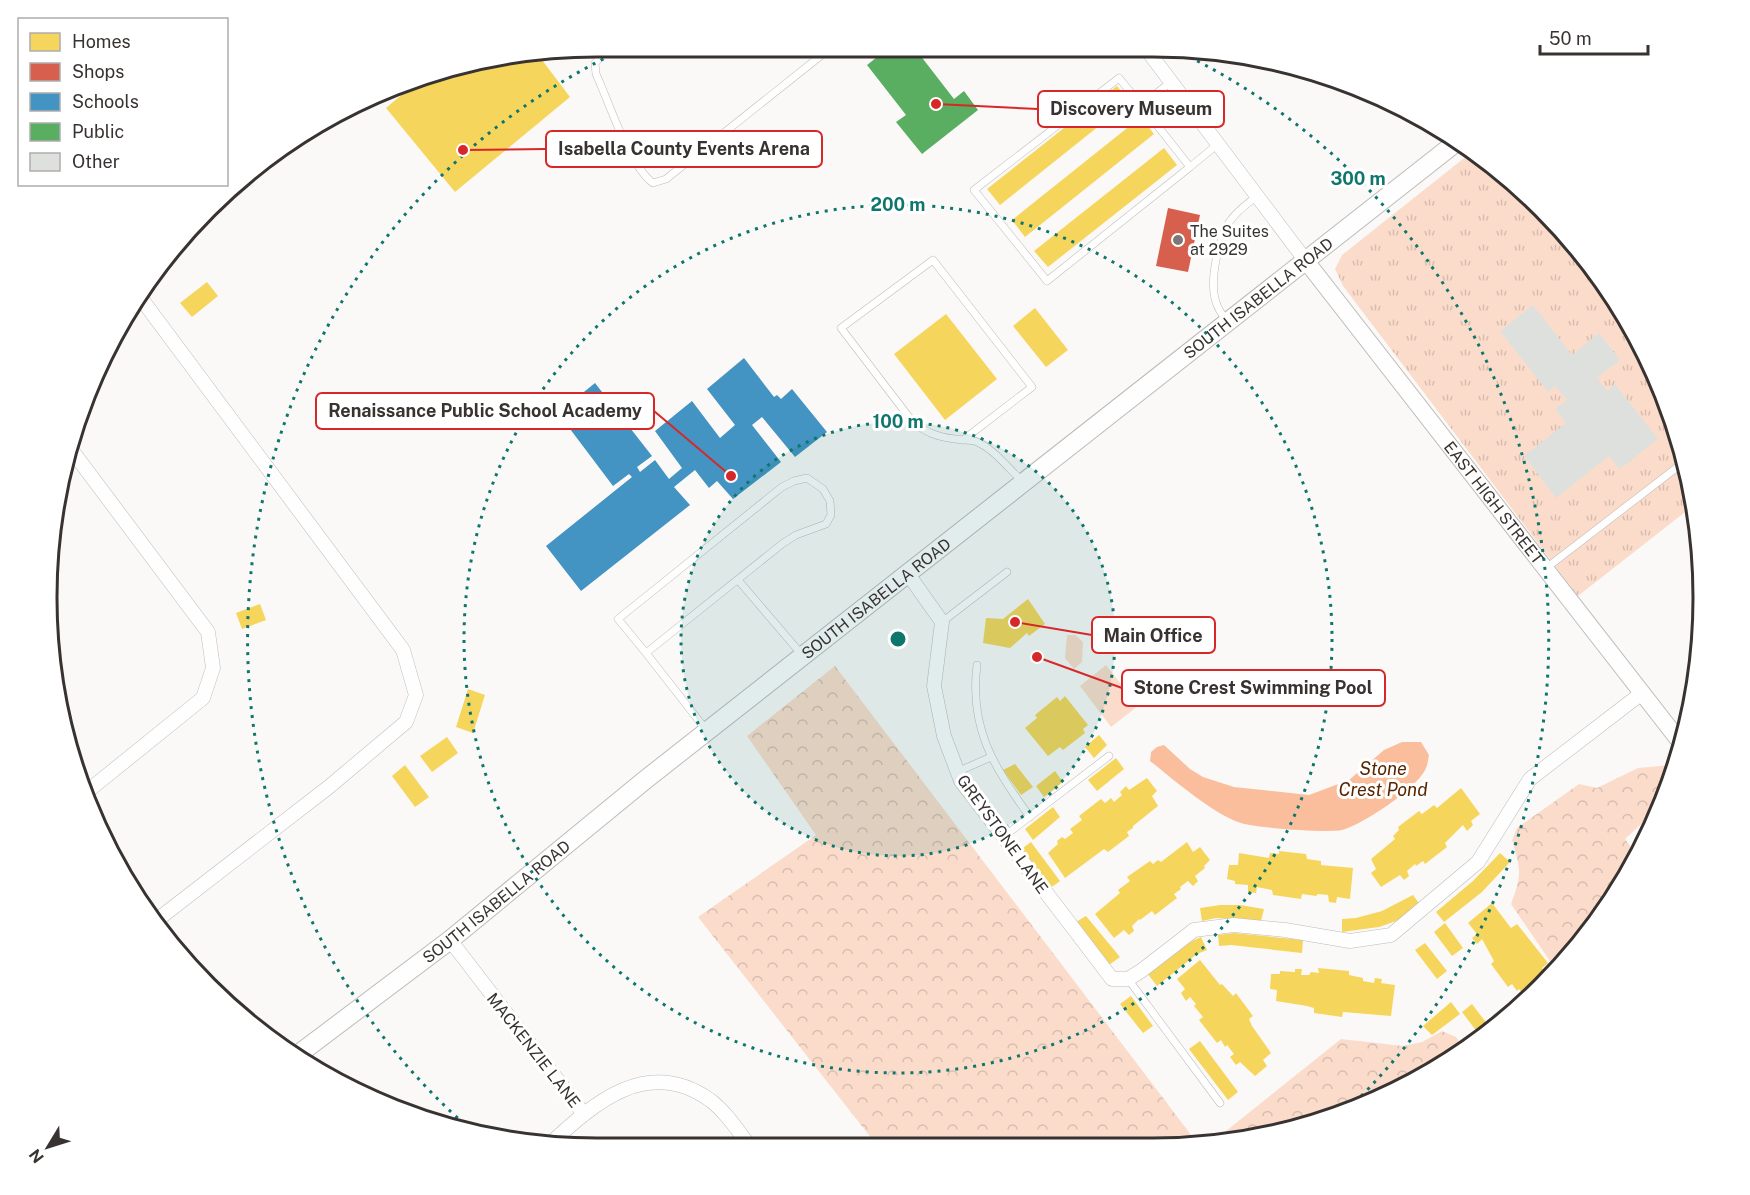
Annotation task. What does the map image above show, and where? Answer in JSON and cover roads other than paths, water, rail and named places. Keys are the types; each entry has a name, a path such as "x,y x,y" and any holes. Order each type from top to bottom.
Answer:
{"main road":[{"name":"SOUTH ISABELLA ROAD","path":"303,1051 450,940 707,731 1451,147"}],"street":[{"path":"1152,57 1306,261"},
{"name":"EAST HIGH STREET","path":"1306,261 1675,736"},
{"path":"144,303 403,650 416,695 406,722 330,786 161,917"},
{"path":"76,456 208,632 213,669 203,699 92,788"},
{"path":"908,574 942,622"},
{"name":"GREYSTONE LANE","path":"942,622 934,686 945,736 960,781 1112,979 1128,979"},
{"path":"1128,979 1194,930 1234,925 1285,930 1350,941 1391,935 1478,862 1530,779 1642,693"},
{"name":"MACKENZIE LANE","path":"450,940 583,1113 624,1088 646,1082 666,1082 693,1090 711,1101 730,1120 743,1138"},
{"path":"558,1137 583,1113"}],"lane":[{"path":"601,57 595,63 596,74 625,143 644,176 653,183 666,179 819,57"},
{"path":"1190,167 1119,78 974,190 1047,281 1143,206 1218,144"},
{"path":"1141,105 1171,82"},
{"path":"1228,323 1215,301 1213,278 1222,237 1239,210 1257,196"},
{"path":"963,440 1032,387 933,260 841,328 912,422 935,436 963,440 973,441 986,447 1024,483"},
{"path":"1545,569 1677,467"},
{"path":"646,653 782,544 796,535 826,524 831,515 830,501 823,489 807,478 782,487 618,619 707,731"},
{"path":"942,622 1007,572"},
{"path":"738,580 802,656"},
{"path":"977,665 976,710 982,735 1007,786 1030,817"},
{"path":"1003,837 1109,756"},
{"path":"957,772 991,757"},
{"path":"1128,979 1220,1102"}],"water":[{"name":"Stone Crest Pond","path":"1402,742 1421,742 1429,755 1427,766 1421,776 1401,795 1375,813 1351,827 1334,831 1249,825 1230,819 1206,805 1150,761 1151,752 1164,745 1190,769 1203,777 1234,787 1309,795 1349,780 1384,750"}],"place":[{"name":"Discovery Museum","path":"936,104"},
{"name":"Isabella County Events Arena","path":"463,150"},
{"name":"The Suites at 2929","path":"1178,240"},
{"name":"Renaissance Public School Academy","path":"731,476"},
{"name":"Main Office","path":"1015,622"},
{"name":"Stone Crest Swimming Pool","path":"1037,657"}]}
